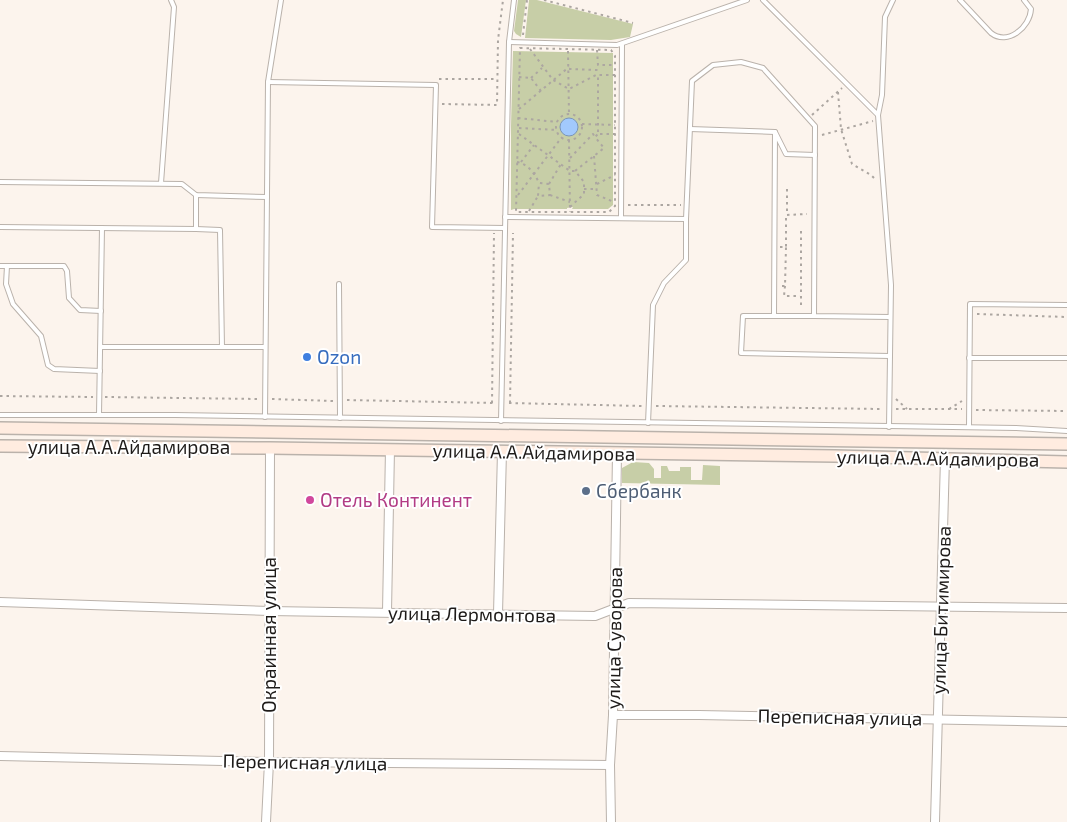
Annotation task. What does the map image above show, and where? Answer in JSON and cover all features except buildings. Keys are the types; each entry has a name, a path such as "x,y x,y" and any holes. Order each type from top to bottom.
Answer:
{"main road":[{"name":"улица А.А.Айдамирова","path":"0,428 1067,444"},
{"name":"улица А.А.Айдамирова","path":"0,446 390,449 945,458 1067,462"}],"street":[{"name":"Окраинная улица","path":"266,822 269,762 270,448"},
{"path":"388,612 390,449"},
{"path":"498,614 502,451"},
{"name":"улица Суворова","path":"611,822 610,765 613,715 617,453"},
{"name":"улица Битимирова","path":"935,822 945,458"},
{"name":"улица Лермонтова","path":"0,602 269,610 594,616 629,603 1067,608"},
{"name":"Переписная улица","path":"613,715 1067,722"},
{"name":"Переписная улица","path":"0,756 269,762 610,765"}],"lane":[{"path":"161,184 174,7 171,0"},
{"path":"265,417 268,82 281,0"},
{"path":"501,421 509,42 514,0"},
{"path":"509,42 617,46 747,0"},
{"path":"763,0 847,84 878,118"},
{"path":"889,427 891,285 878,118 882,95 885,17 893,0"},
{"path":"960,0 992,33 997,37 1003,38 1009,38 1019,30 1030,15 1031,9 1024,0"},
{"path":"621,217 622,44"},
{"path":"648,423 653,305 664,283 686,260 692,82 713,65 741,62 763,68 815,126 814,316"},
{"path":"268,82 436,85 432,228 505,228"},
{"path":"690,129 775,132"},
{"path":"775,132 786,154 815,155"},
{"path":"774,316 775,132"},
{"path":"0,182 182,184 196,195 267,198"},
{"path":"196,195 196,229"},
{"path":"505,217 686,218"},
{"path":"0,227 220,230 222,347"},
{"path":"99,415 102,228"},
{"path":"0,266 64,266 67,271 69,298 80,310 101,311"},
{"path":"7,266 6,284 13,304 41,336 48,365 54,369 100,371"},
{"path":"339,284 340,418"},
{"path":"969,428 970,304 1067,305"},
{"path":"890,316 743,316 741,354 890,356"},
{"path":"101,347 265,347"},
{"path":"969,358 1067,358"},
{"path":"0,415 1016,428 1067,431"}],"path":[{"path":"435,103 497,105 498,40 503,0"},
{"path":"523,37 527,0"},
{"path":"544,0 633,23"},
{"path":"520,48 529,48 611,50 615,56 615,206 609,212 516,212 520,48"},
{"path":"529,48 553,80 569,89"},
{"path":"568,49 569,114"},
{"path":"595,137 598,134 597,50"},
{"path":"598,66 615,66"},
{"path":"519,77 530,78 543,68"},
{"path":"519,109 569,68 598,70"},
{"path":"569,89 598,74 615,75"},
{"path":"530,78 541,91"},
{"path":"438,79 497,80"},
{"path":"809,118 847,84"},
{"path":"838,92 842,129 852,164 871,175 884,190"},
{"path":"569,114 578,118 581,124 581,132 578,136 569,140 562,137 557,130 557,122 560,118 569,114"},
{"path":"518,118 557,122"},
{"path":"815,136 878,118"},
{"path":"581,124 615,125"},
{"path":"518,128 557,130"},
{"path":"518,133 561,164 575,171 584,182 584,194 570,207"},
{"path":"570,158 593,134 604,148 575,171"},
{"path":"598,134 615,134"},
{"path":"517,196 562,137"},
{"path":"569,140 570,212"},
{"path":"521,162 534,145"},
{"path":"594,156 597,194 615,202"},
{"path":"517,162 521,162 534,173 539,184 538,196 528,212"},
{"path":"550,195 549,184 561,164"},
{"path":"597,184 615,175"},
{"path":"539,184 549,184"},
{"path":"786,212 787,188"},
{"path":"584,189 597,189"},
{"path":"538,196 550,195 570,202"},
{"path":"621,205 687,205"},
{"path":"801,296 784,296 786,215 814,214"},
{"path":"492,403 494,228"},
{"path":"510,403 513,231"},
{"path":"800,231 800,316"},
{"path":"774,246 786,247"},
{"path":"774,286 785,286"},
{"path":"970,314 1067,317"},
{"path":"890,391 907,409"},
{"path":"948,409 969,395"},
{"path":"0,396 260,399"},
{"path":"270,399 335,401"},
{"path":"347,400 1067,411"}],"green space":[{"path":"518,0 526,0 521,37 514,31"},
{"path":"529,0 537,0 633,24 630,37 611,40 525,38"},
{"path":"513,51 613,53 613,205 608,209 572,209 573,207 567,209 511,210"},
{"path":"633,462 649,463 654,469 654,478 661,478 661,466 667,466 669,471 680,471 680,467 691,467 691,480 702,480 703,465 720,466 720,485 622,483 622,468"}],"water":[{"path":"569,118 575,121 578,127 575,133 569,136 563,133 560,127 563,121"}],"place":[{"name":"Ozon","path":"307,357"},
{"name":"Сбербанк","path":"586,491"},
{"name":"Отель Континент","path":"310,500"}]}
